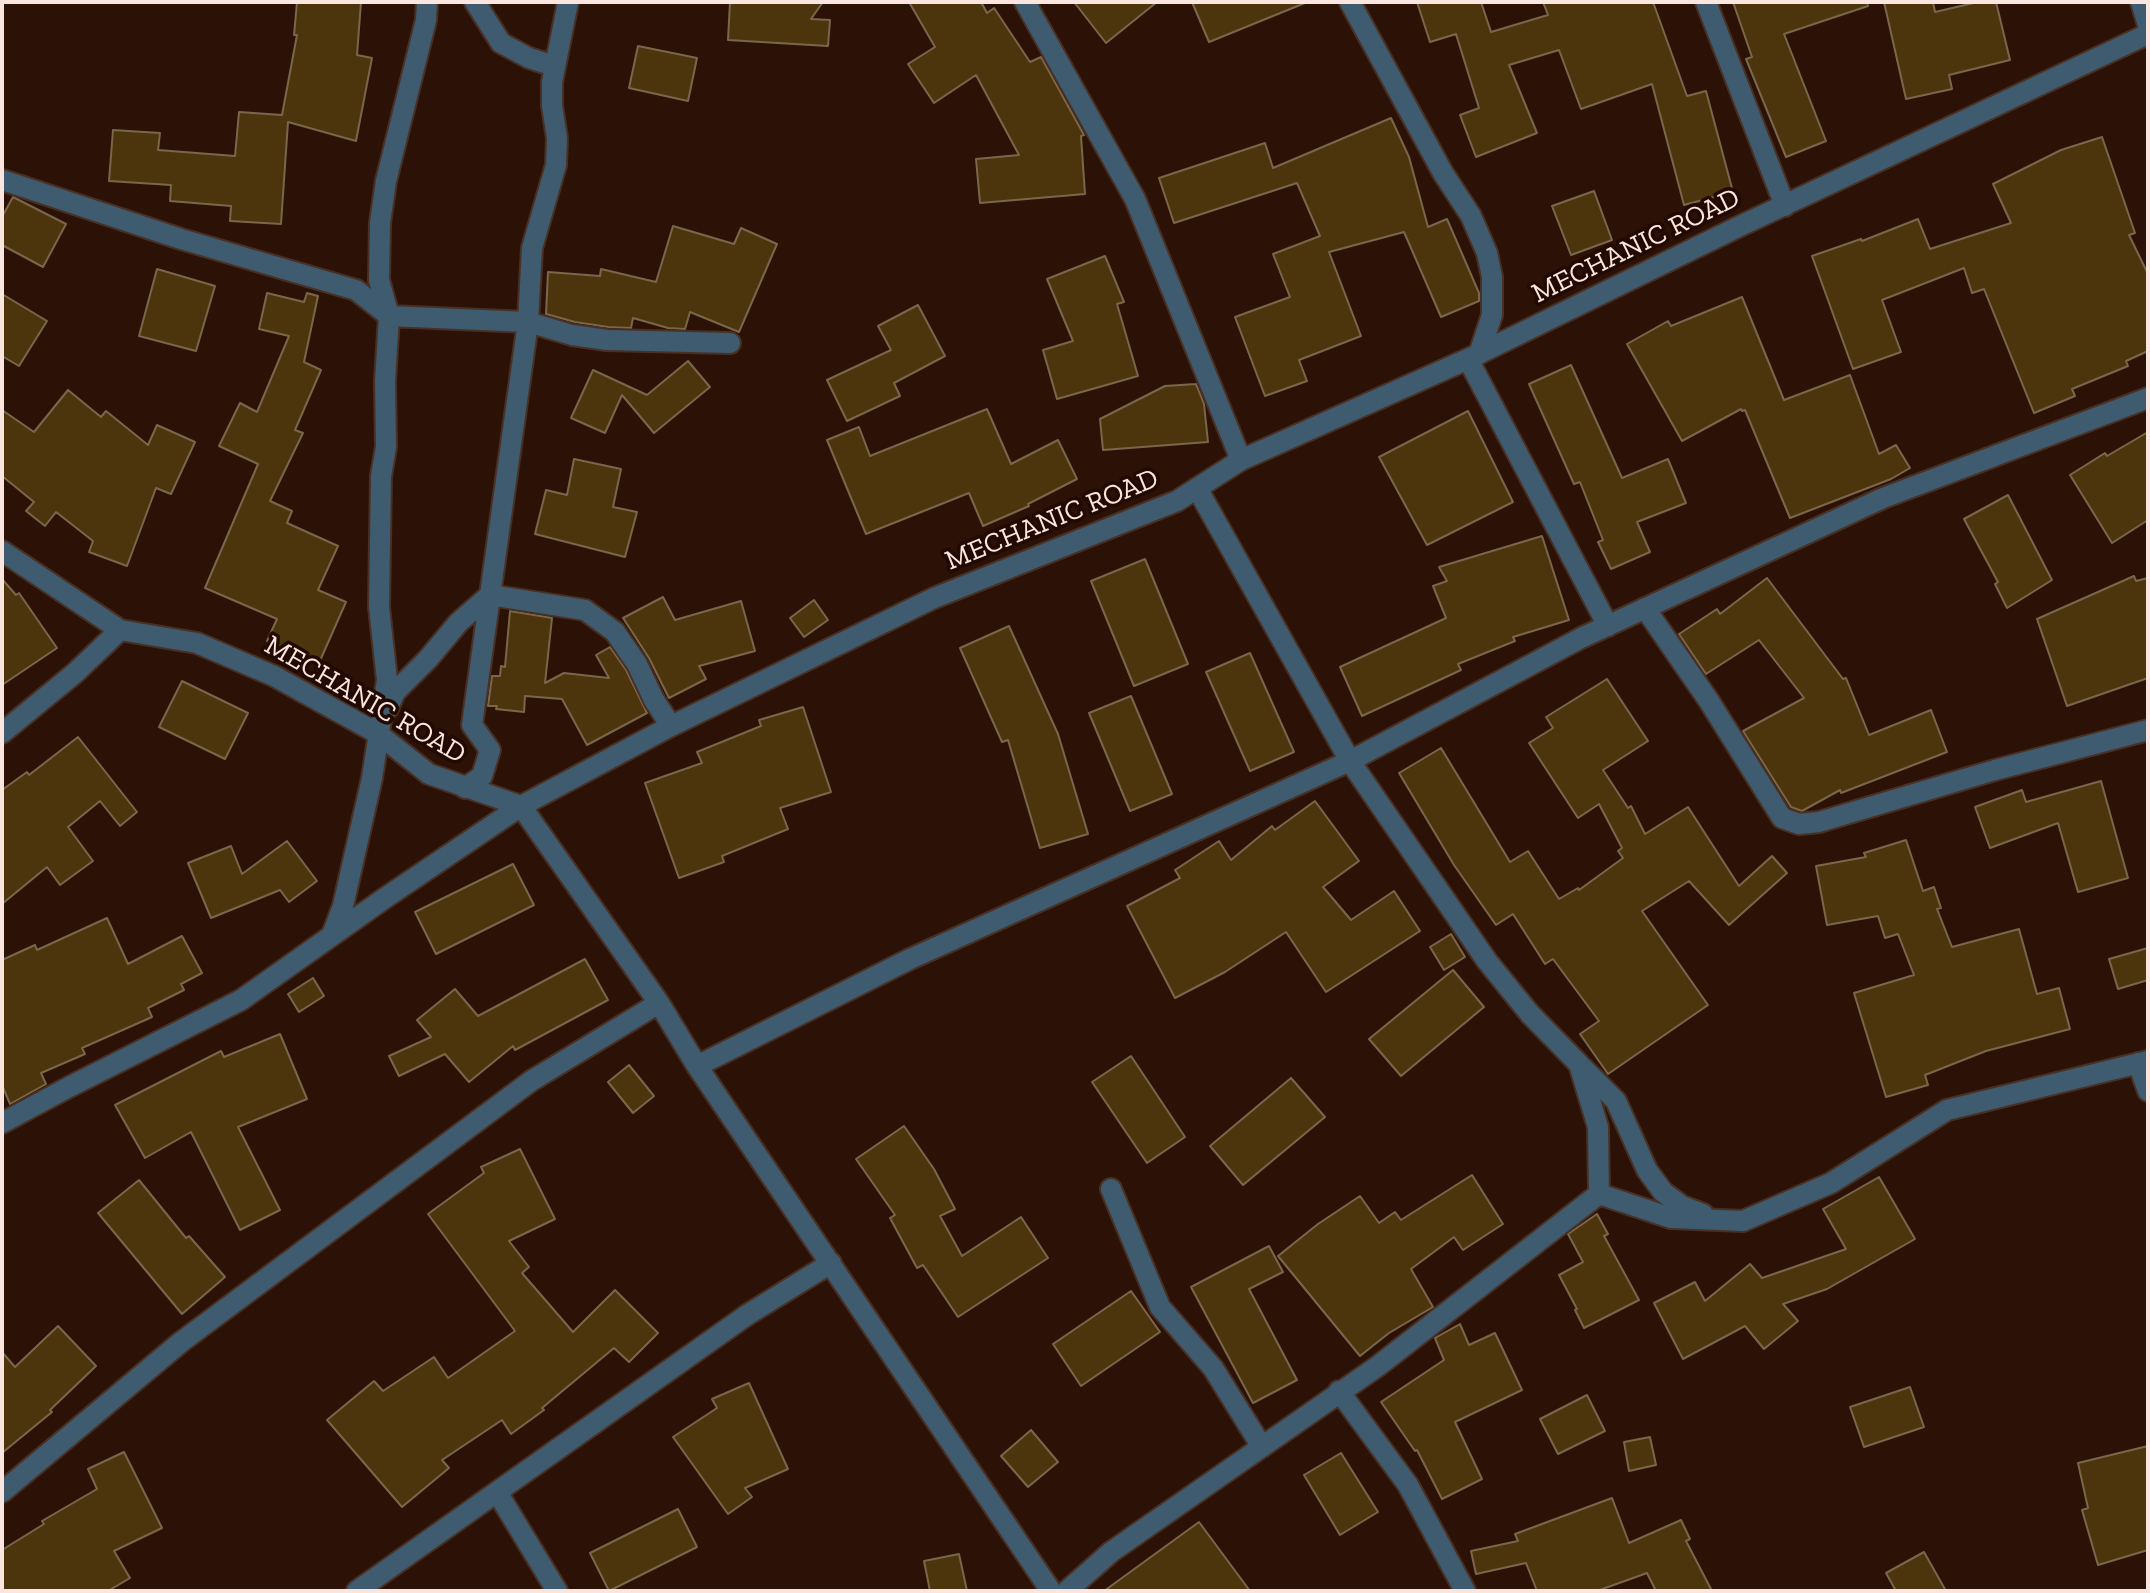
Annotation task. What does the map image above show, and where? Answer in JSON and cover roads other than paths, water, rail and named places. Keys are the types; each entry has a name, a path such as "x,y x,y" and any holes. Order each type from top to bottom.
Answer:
{"street":[{"path":"332,935 347,892 372,778 387,680 379,607 381,476 386,447 385,381 389,316 379,280 380,223 386,181 423,31 427,2"},
{"path":"475,2 501,43 529,58 554,66"},
{"path":"465,788 482,776 490,750 472,725 528,322 532,248 556,165 557,138 552,106 554,66 568,2"},
{"path":"1025,2 1135,199 1241,460"},
{"path":"1350,2 1436,161 1471,216 1487,253 1492,277 1492,315 1474,357 1608,626"},
{"path":"1706,2 1785,206"},
{"path":"2141,2 2148,25"},
{"name":"MECHANIC ROAD","path":"120,630 197,643 274,676 377,733 429,774 521,806 671,726 934,598 1177,501 1241,460 1474,357 2148,34"},
{"path":"2,180 181,239 356,290 389,316 528,322 572,335 607,340 730,343"},
{"path":"697,1066 910,959 1350,761 1608,626 1883,498 2148,398"},
{"path":"1197,488 1350,761 1487,961 1530,1014 1616,1101 1647,1170 1663,1192 1682,1206 1722,1220"},
{"path":"2,551 120,630 75,673 2,733"},
{"path":"377,733 395,692 459,622 490,595"},
{"path":"490,595 585,610 615,632 637,664 654,700 671,726"},
{"path":"1645,608 1709,701 1782,818 1799,824 1819,822 1995,770 2148,730"},
{"path":"2,1123 241,1000 521,806 659,1003 697,1066 1051,1591"},
{"path":"2,1492 181,1342 519,1090 659,1003"},
{"path":"1599,1194 1671,1218 1743,1221 1831,1183 1947,1110 2143,1062 2148,1091"},
{"path":"1579,1064 1598,1127 1599,1194"},
{"path":"1111,1189 1160,1307 1213,1368 1262,1447"},
{"path":"1067,1591 1111,1552 1378,1366 1599,1194"},
{"path":"357,1591 747,1315 831,1263"},
{"path":"1339,1391 1408,1485 1465,1591"},
{"path":"497,1492 557,1591"}]}
